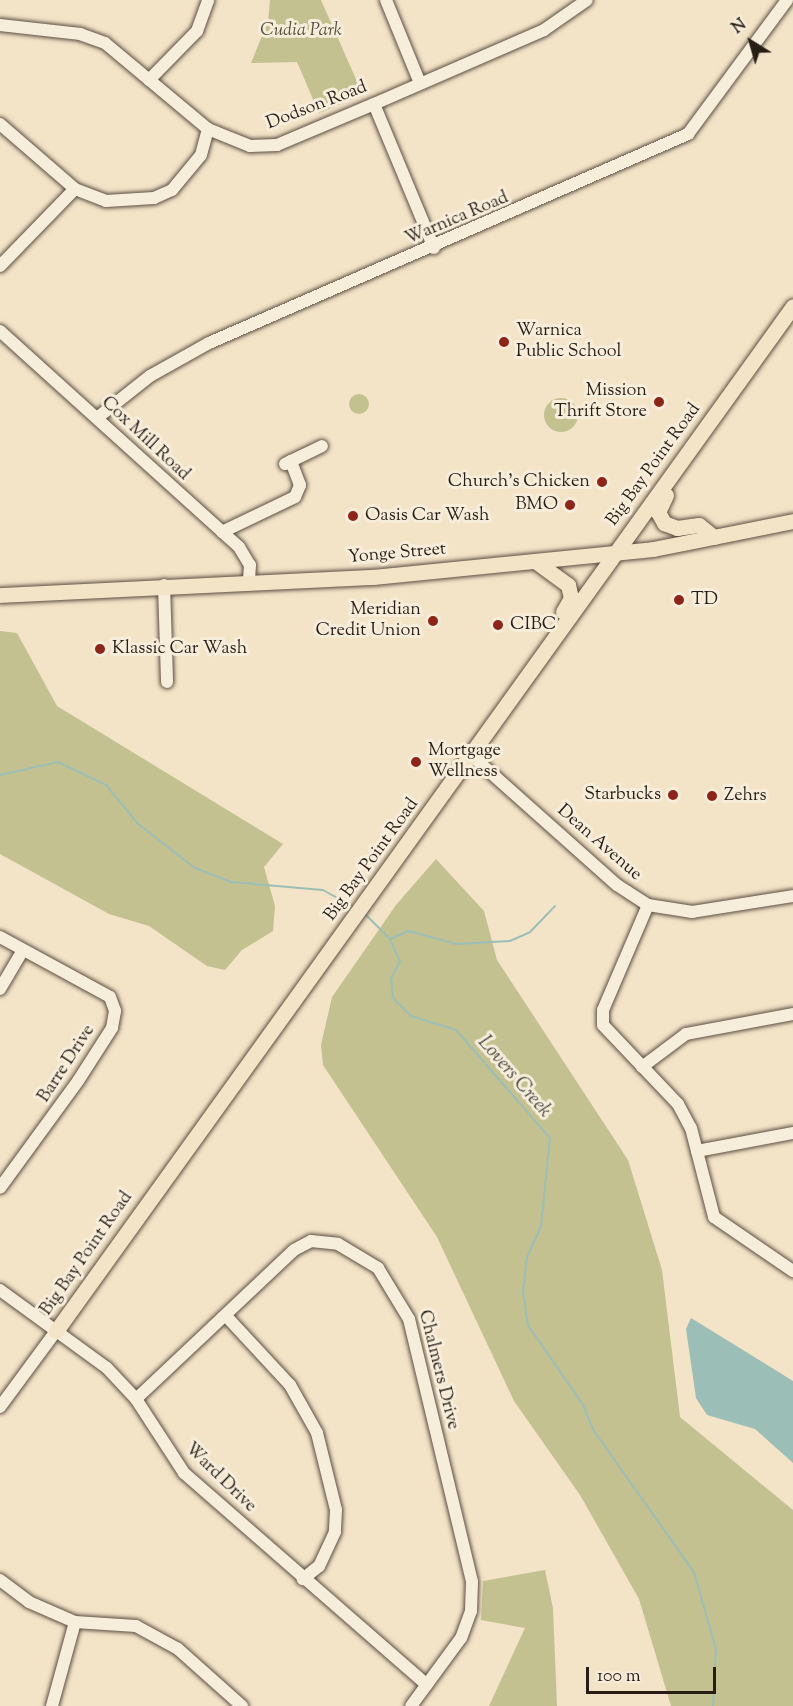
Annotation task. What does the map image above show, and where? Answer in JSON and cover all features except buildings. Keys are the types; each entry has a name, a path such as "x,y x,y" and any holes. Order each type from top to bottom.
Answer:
{"main road":[{"name":"Big Bay Point Road","path":"56,1331 472,756 556,631 670,479 793,306"},
{"path":"670,479 659,507 662,520 677,528 699,525 714,537"},
{"name":"Yonge Street","path":"0,596 164,585 373,577 615,553 793,521"},
{"path":"535,561 557,573 571,594 556,631"}],"street":[{"path":"149,80 197,31 208,0"},
{"path":"386,0 419,81"},
{"name":"Dodson Road","path":"0,25 80,34 105,43 208,129 250,146 277,144 374,104 419,81 544,30 588,0"},
{"name":"Warnica Road","path":"97,418 150,376 209,343 434,248 688,134 787,0"},
{"path":"374,104 434,248"},
{"path":"0,124 75,189 106,201 154,198 172,190 201,155 208,129"},
{"path":"0,266 75,189"},
{"name":"Cox Mill Road","path":"0,331 222,532 250,565 249,581"},
{"path":"222,532 295,497 300,485 288,462 322,446"},
{"path":"164,585 167,682"},
{"name":"Dean Avenue","path":"472,756 617,885 648,904 698,912 793,896"},
{"path":"648,904 602,1018 607,1032 678,1104 698,1151 714,1216 793,1271"},
{"name":"Barre Drive","path":"0,937 110,997 115,1011 112,1028 78,1081 0,1188"},
{"path":"0,989 23,950"},
{"path":"642,1067 662,1047 686,1034 793,1014"},
{"path":"698,1151 793,1133"},
{"name":"Chalmers Drive","path":"136,1399 227,1317 294,1250 310,1241 356,1250 378,1268 399,1296 472,1582 471,1611 461,1638 411,1706"},
{"name":"Ward Drive","path":"0,1290 107,1368 136,1399 184,1473 303,1580 427,1685"},
{"path":"227,1317 290,1385 317,1433 336,1510 336,1532 319,1566 303,1580"},
{"name":"Big Bay Point Road","path":"0,1407 56,1331"},
{"path":"0,1580 29,1602 75,1622 136,1626 178,1649 242,1706"},
{"path":"52,1706 75,1622"}],"green space":[{"name":"Cudia Park","path":"270,0 321,0 363,95 319,113 297,62 251,63 268,21"},
{"path":"359,394 366,397 369,404 366,411 359,414 352,411 349,404 352,397"},
{"path":"561,398 573,403 578,415 573,427 561,432 549,427 544,415 549,403"},
{"path":"0,631 17,633 57,706 283,844 264,867 275,906 273,931 242,950 225,970 207,966 149,926 109,914 0,854"},
{"path":"436,859 484,911 497,960 628,1160 662,1270 680,1417 793,1510 793,1706 671,1706 639,1599 580,1495 514,1401 437,1237 323,1065 321,1045 332,997 396,905"},
{"path":"545,1570 553,1608 557,1706 489,1706 525,1628 481,1620 483,1581"}],"water":[{"path":"691,1318 793,1381 793,1463 755,1429 707,1415 696,1398 686,1329"}],"waterway":[{"name":"Lovers Creek","path":"0,775 58,762 106,785 138,824 195,868 232,882 323,890 354,907"},
{"path":"390,939 409,931 456,944 510,941 530,932 555,906"},
{"name":"Lovers Creek","path":"364,913 390,939 400,961 391,979 393,998 411,1016 456,1030 550,1138 541,1226 527,1258 523,1291 528,1325 583,1405 594,1431 694,1572 716,1649 713,1706"}],"place":[{"name":"Warnica Public School","path":"504,342"},
{"name":"Mission Thrift Store","path":"659,402"},
{"name":"Church's Chicken","path":"602,482"},
{"name":"BMO","path":"570,505"},
{"name":"Oasis Car Wash","path":"353,516"},
{"name":"TD","path":"679,600"},
{"name":"Meridian Credit Union","path":"433,621"},
{"name":"CIBC","path":"498,625"},
{"name":"Klassic Car Wash","path":"100,649"},
{"name":"Mortgage Wellness","path":"416,762"},
{"name":"Starbucks","path":"673,795"},
{"name":"Zehrs","path":"712,796"}]}
